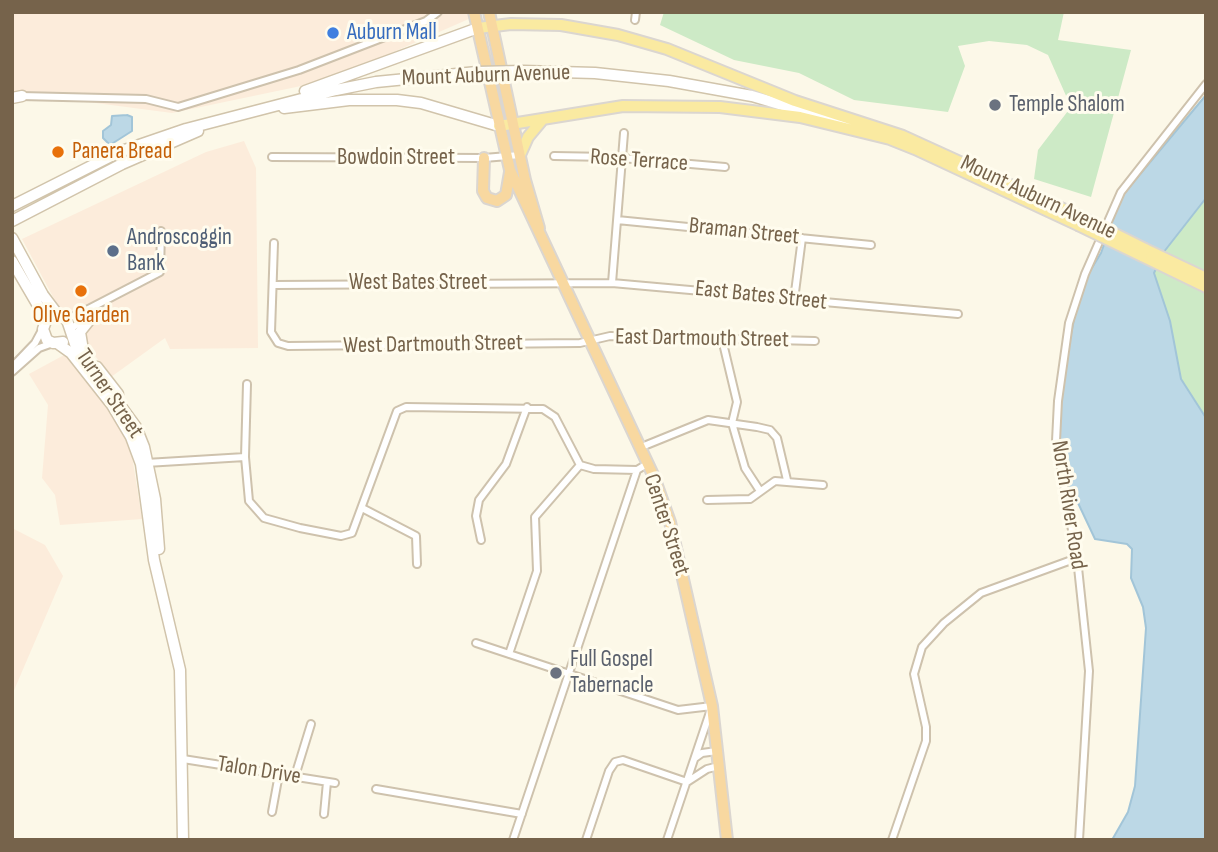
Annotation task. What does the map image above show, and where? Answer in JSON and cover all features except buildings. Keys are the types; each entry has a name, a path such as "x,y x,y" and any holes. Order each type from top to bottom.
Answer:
{"highway":[{"name":"Center Street","path":"474,12 510,170 529,216 540,230"},
{"name":"Center Street","path":"489,12 520,155 540,230 639,448 642,467 674,537 712,706 721,765 727,840"},
{"path":"484,158 482,191 492,200 506,195 510,170"}],"main road":[{"path":"489,12 499,20 511,24"},
{"path":"235,116 478,28 511,24 561,25 640,40 816,108"},
{"name":"Mount Auburn Avenue","path":"12,221 122,164 205,127 303,97 376,82 477,72 596,73 658,80 816,108 903,136 1197,277 1206,287"},
{"path":"235,116 323,102 376,99 421,103 499,125 623,106 720,107 800,117 890,139"},
{"name":"Mount Auburn Avenue","path":"771,101 890,139 1081,222"},
{"path":"520,155 531,132 544,118"},
{"name":"Mount Auburn Avenue","path":"12,206 119,152 186,129 205,127"},
{"path":"12,238 43,295 70,331 64,342 55,343 44,336 40,309 12,261"},
{"path":"96,312 80,332 80,341 85,352 119,396 120,404"},
{"path":"43,326 49,318 61,316"},
{"name":"Turner Street","path":"70,331 79,351 136,427 145,463 158,525 159,581 180,670 183,840"},
{"name":"Turner Street","path":"55,343 71,353 112,405 145,463"}],"street":[{"path":"16,97 146,99 178,107 299,70 426,21 438,12"},
{"path":"635,20 636,12"},
{"name":"North River Road","path":"1079,840 1090,671 1077,558 1056,441 1058,401 1071,313 1121,192 1206,83"},
{"path":"612,283 624,133"},
{"name":"Bowdoin Street","path":"272,157 484,158 520,155"},
{"name":"Rose Terrace","path":"554,156 622,158 725,167"},
{"name":"Braman Street","path":"617,220 871,245"},
{"path":"61,316 75,316 160,272 161,231"},
{"path":"794,300 802,238"},
{"path":"274,243 274,285"},
{"name":"East Bates Street","path":"563,283 612,283 958,314"},
{"name":"West Bates Street","path":"274,285 563,283"},
{"name":"West Dartmouth Street","path":"274,285 270,318 276,341 294,346 580,344 590,341"},
{"path":"70,331 96,312 105,301"},
{"path":"12,369 36,343 43,326"},
{"name":"East Dartmouth Street","path":"590,341 610,337 815,341"},
{"path":"722,339 737,402 732,423 745,468 760,491"},
{"path":"12,369 39,348 55,343"},
{"path":"247,384 245,457 249,501 264,518 325,533 349,535 399,410 410,407 527,407 552,414 580,465 594,469 642,467 513,840"},
{"path":"481,540 476,516 479,500 506,464 527,407"},
{"path":"639,448 698,422 732,423 770,430 777,438 787,480"},
{"path":"145,463 245,457"},
{"path":"509,654 537,571 535,517 580,465"},
{"path":"707,500 750,499 769,484 787,480 823,485"},
{"path":"362,508 415,536 417,564"},
{"path":"891,840 926,741 926,727 914,674 922,647 955,613 981,593 1077,558"},
{"path":"476,643 678,710 712,706 667,840"},
{"path":"295,776 311,724"},
{"path":"692,761 702,753 719,751"},
{"name":"Talon Drive","path":"183,759 331,783 324,814"},
{"path":"586,840 609,771 615,762 623,760 687,782"},
{"path":"687,782 707,769 721,765"},
{"path":"272,811 279,774"},
{"path":"376,789 522,814"}],"shaded area":[{"path":"12,12 469,12 471,18 373,61 301,86 172,113 12,92"},
{"path":"244,141 256,168 258,348 170,349 165,338 111,377 59,308 22,239 206,152"},
{"path":"66,354 101,394 130,443 142,519 60,525 55,495 42,478 48,405 29,374"},
{"path":"12,528 45,545 63,576 12,695"}],"green space":[{"path":"664,12 1064,12 1058,40 1131,50 1091,197 1034,179 1038,150 1071,107 1048,55 1027,45 989,41 958,46 965,66 948,112 854,100 799,73 734,60 660,25"},
{"path":"1206,198 1206,418 1181,379 1170,321 1154,272 1163,253"}],"water":[{"path":"1206,95 1206,198 1163,253 1154,273 1170,321 1181,379 1206,418 1206,840 1112,840 1128,812 1135,786 1146,628 1143,607 1131,578 1132,549 1127,544 1095,539 1062,469 1058,454 1061,385 1078,299 1087,276 1101,253 1121,197"},
{"path":"112,116 132,117 132,131 110,145 103,138 103,131 111,125"}],"place":[{"name":"Auburn Mall","path":"333,33"},
{"name":"Temple Shalom","path":"995,105"},
{"name":"Panera Bread","path":"58,152"},
{"name":"Androscoggin Bank","path":"113,251"},
{"name":"Olive Garden","path":"81,291"},
{"name":"Full Gospel Tabernacle","path":"556,673"}]}
